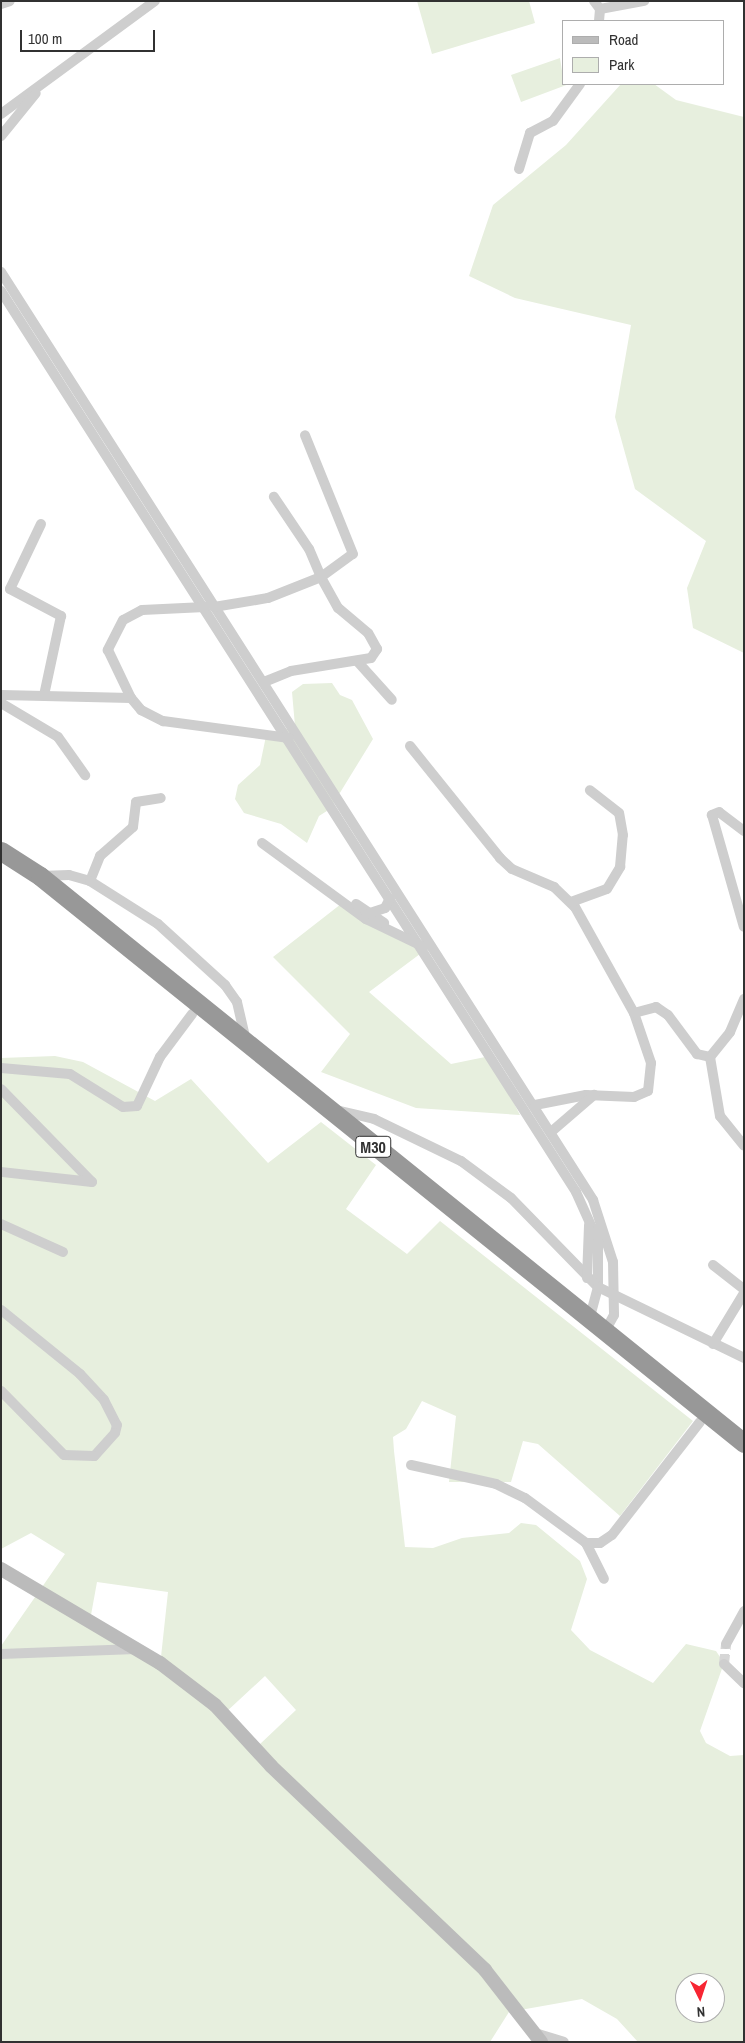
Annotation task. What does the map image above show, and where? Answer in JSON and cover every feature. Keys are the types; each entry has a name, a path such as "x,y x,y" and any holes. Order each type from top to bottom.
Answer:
{"highway":[{"name":"M30","path":"1,851 40,876 192,1014 744,1456"},
{"name":"M30","path":"1,864 248,1048 588,1322 744,1444"}],"main road":[{"path":"1,1569 137,1648 216,1705 271,1766 485,1970 538,2038"}],"street":[{"path":"1,4 10,1"},
{"path":"1,114 38,90 155,1"},
{"path":"598,20 597,5 644,1"},
{"path":"518,169 530,133 552,121 579,85"},
{"path":"1,136 38,90"},
{"path":"1,272 47,353 425,944 589,1216 598,1241 598,1287 588,1322"},
{"path":"1,291 47,353"},
{"path":"289,738 159,720 131,698 108,650 124,620 142,610 210,607 268,598 321,577 353,554 305,435"},
{"path":"264,682 291,671 371,658 377,645 338,608 321,577 309,549 274,498"},
{"path":"41,524 10,589 61,616 44,696"},
{"path":"210,607 264,682 289,738 390,898 425,944 534,1105 601,1214 614,1262 615,1295 614,1315 604,1333"},
{"path":"357,661 392,700"},
{"path":"1,695 131,698"},
{"path":"1,703 58,737 85,775"},
{"path":"410,746 500,858 512,869 554,887 571,902 634,1013 651,1063 648,1091 634,1097 594,1095 534,1105"},
{"path":"571,902 607,889 620,867 623,836 619,813 590,790"},
{"path":"90,881 100,856 133,827 136,802 161,798"},
{"path":"744,831 719,812 712,815 744,927"},
{"path":"262,843 381,928 425,944"},
{"path":"40,876 69,875 90,881 158,924 225,985 237,1002 248,1048"},
{"path":"336,896 425,944"},
{"path":"370,913 381,910 390,898"},
{"path":"744,999 730,1032 710,1057 720,1116 744,1146"},
{"path":"634,1013 656,1007 668,1015 697,1054 710,1057"},
{"path":"1,1068 70,1074 123,1107 137,1106 160,1057 192,1014"},
{"path":"1,1090 92,1182 1,1172"},
{"path":"551,1132 594,1095"},
{"path":"326,1109 374,1119 461,1161 511,1198 598,1287 744,1358"},
{"path":"588,1278 589,1216"},
{"path":"1,1224 63,1252"},
{"path":"713,1265 744,1289"},
{"path":"713,1344 744,1293"},
{"path":"1,1310 80,1374 104,1400 117,1425 115,1433 94,1456 64,1455 1,1392"},
{"path":"586,1543 600,1543 612,1534 700,1422"},
{"path":"410,1465 513,1491 586,1543 604,1579"},
{"path":"726,1644 744,1611"},
{"path":"1,1654 137,1648"},
{"path":"724,1664 744,1682"},
{"path":"538,2038 564,2042"}],"green space":[{"path":"417,1 529,1 535,23 432,54"},
{"path":"560,58 562,85 566,85 521,102 511,75"},
{"path":"620,85 655,85 676,100 744,117 744,653 693,628 687,588 706,541 635,489 615,417 631,325 515,298 469,276 493,205 566,145"},
{"path":"332,683 340,695 352,700 373,739 330,809 319,816 307,843 281,824 244,813 235,799 238,785 260,765 266,736 295,726 292,692 303,684"},
{"path":"341,904 424,951 369,992 451,1064 490,1056 520,1115 416,1108 321,1072 350,1034 273,957"},
{"path":"55,1056 83,1062 155,1101 191,1079 268,1163 321,1122 376,1165 346,1209 407,1254 440,1221 693,1421 620,1516 538,1444 523,1441 511,1482 449,1482 456,1416 422,1401 406,1429 393,1437 394,1451 405,1547 433,1548 462,1538 509,1533 521,1523 536,1525 580,1561 587,1579 571,1630 590,1650 653,1683 686,1644 716,1651 724,1663 700,1731 706,1743 730,1756 744,1755 744,2042 638,2042 617,2019 582,1999 509,2012 490,2042 1,2042 1,1646 65,1554 31,1533 1,1549 1,1058","holes":["97,1582 168,1592 160,1666 89,1626","265,1676 296,1710 259,1745 225,1713"]}],"tunnel":[{"path":"724,1664 726,1644"}]}
